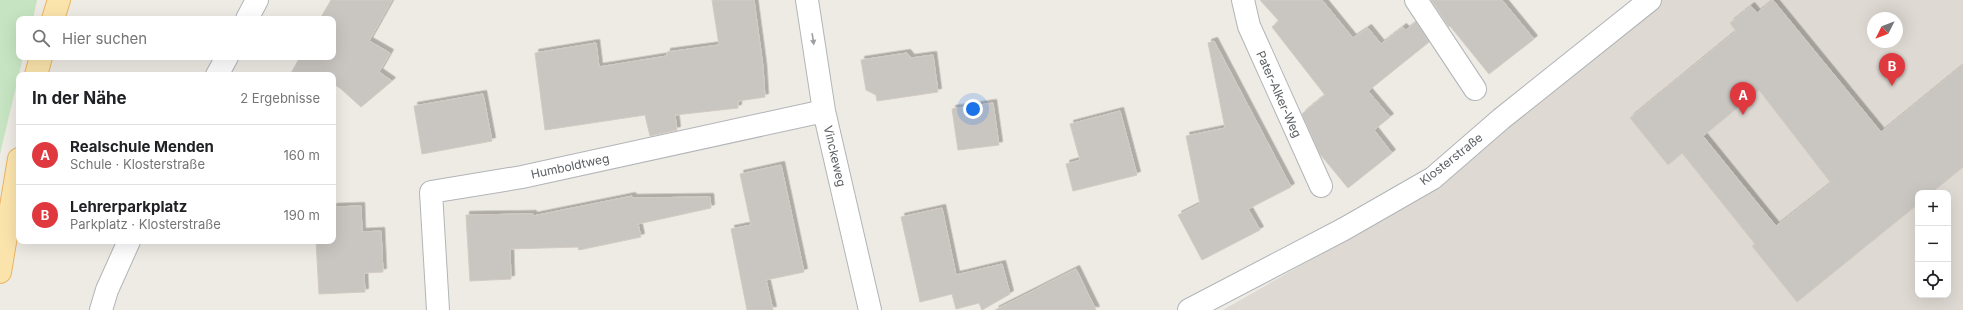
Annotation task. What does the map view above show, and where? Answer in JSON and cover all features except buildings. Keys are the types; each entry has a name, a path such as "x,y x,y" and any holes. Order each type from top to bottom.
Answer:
{"main road":[{"path":"54,16 59,0"},
{"path":"37,72 40,60"},
{"path":"0,272 11,196 16,173"}],"street":[{"path":"249,16 258,0"},
{"name":"Vinckeweg","path":"807,0 824,110 870,310"},
{"name":"Pater-Alker-Weg","path":"1243,0 1249,26 1321,186"},
{"path":"1416,0 1475,89"},
{"name":"Klosterstraße","path":"1189,310 1344,229 1432,178 1642,3"},
{"path":"219,72 225,60"},
{"name":"Humboldtweg","path":"438,310 431,192 522,177 824,110"},
{"path":"100,310 107,290 128,244"}],"shaded area":[{"path":"1659,0 1963,0 1963,310 1223,310 1436,188"}],"green space":[{"path":"0,0 37,0 34,16 16,16 16,60 22,60 19,72 16,72 16,87 0,154"}],"place":[{"name":"Lehrerparkplatz","path":"1892,86"},
{"name":"Realschule Menden","path":"1743,115"}]}
